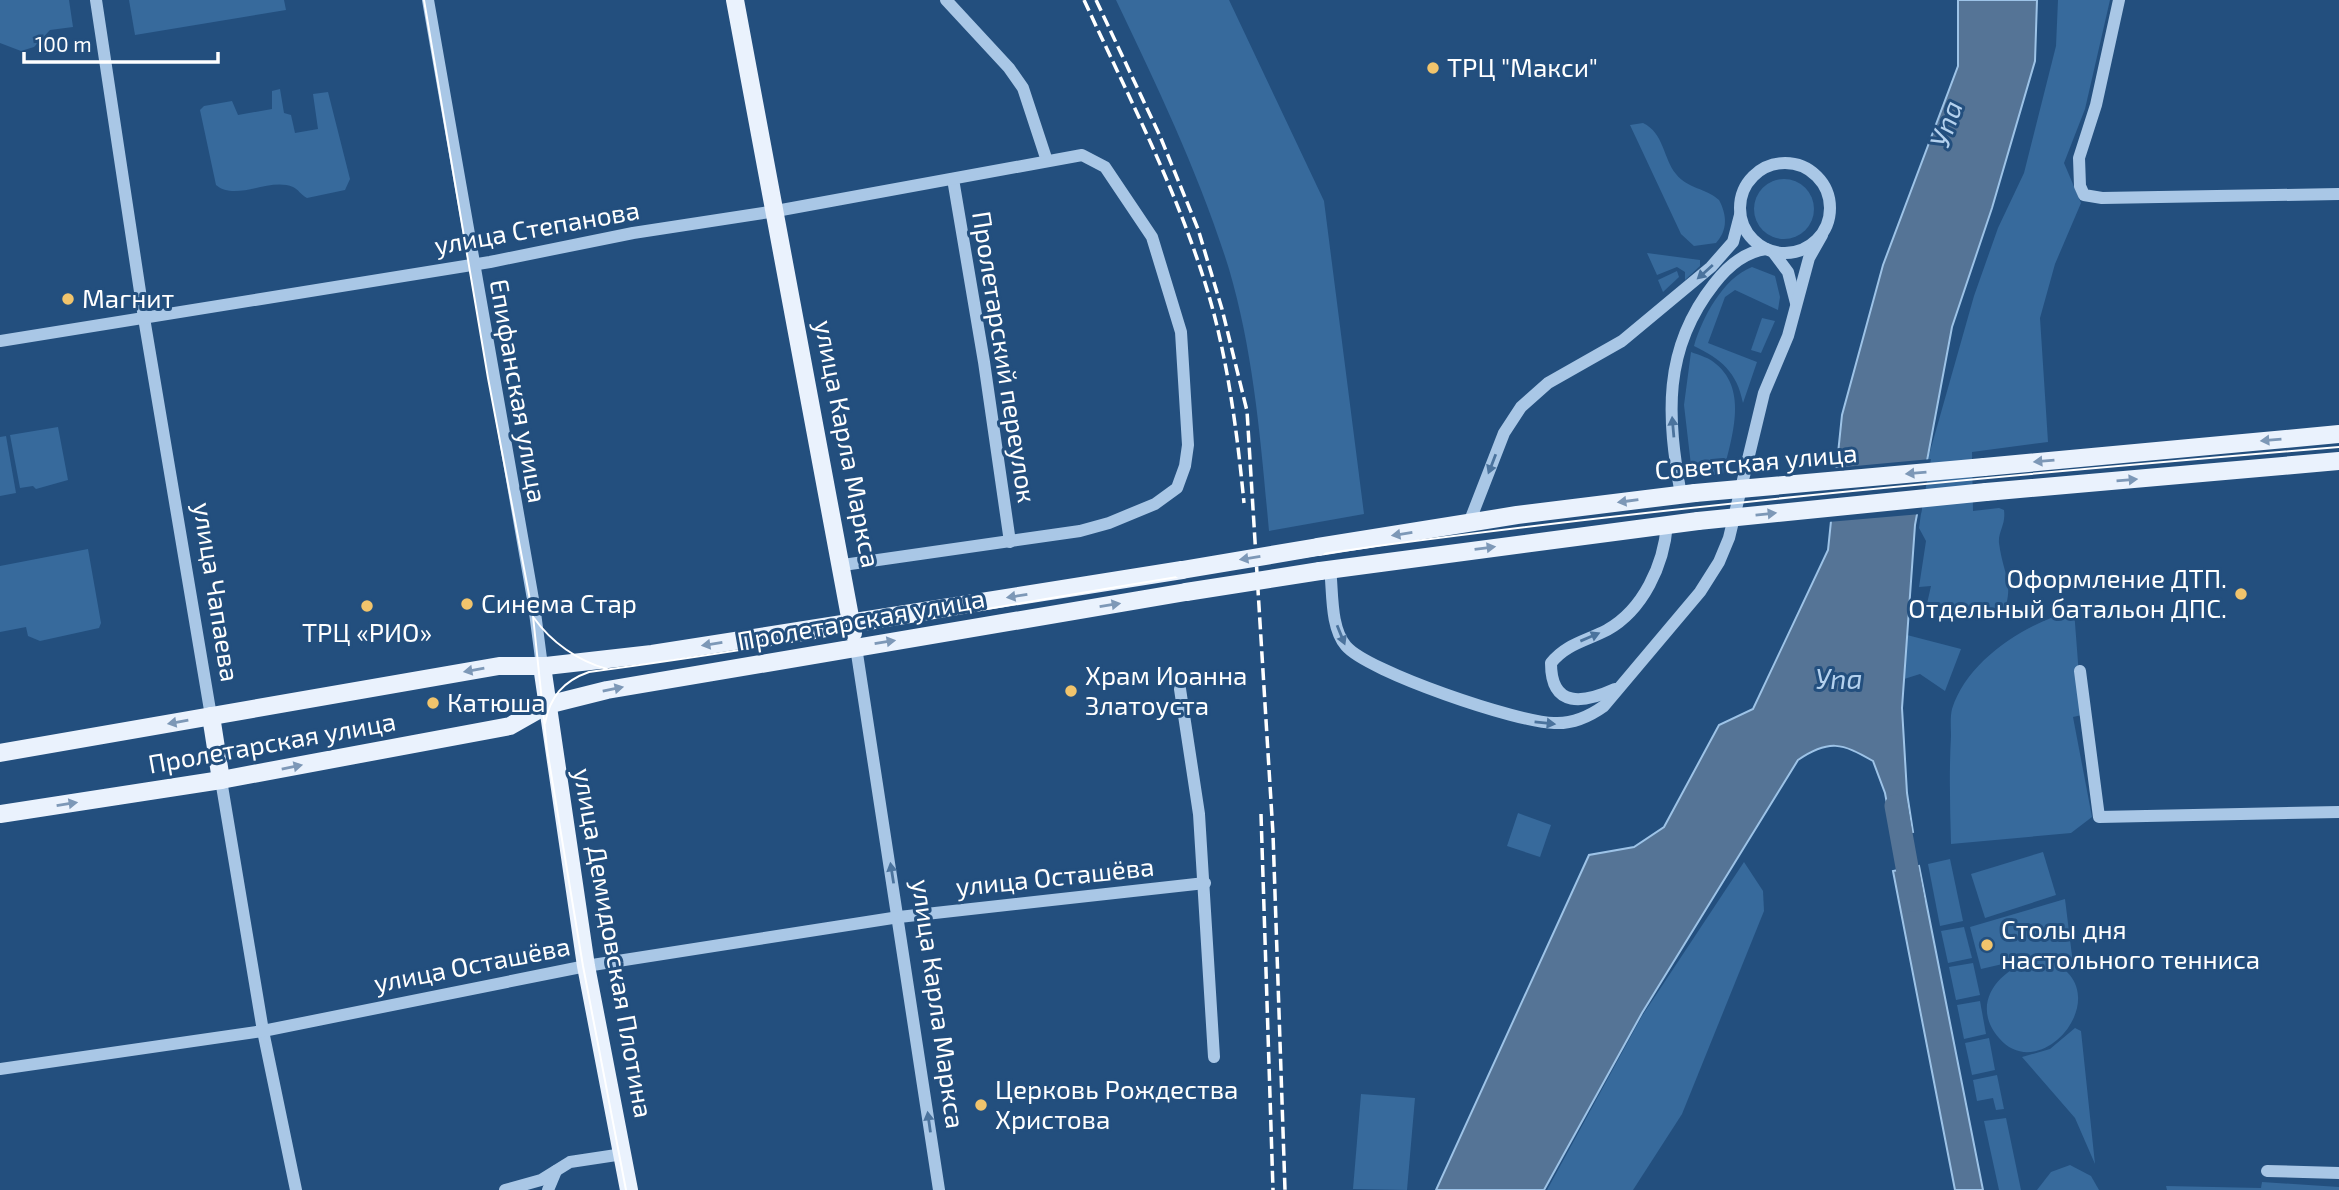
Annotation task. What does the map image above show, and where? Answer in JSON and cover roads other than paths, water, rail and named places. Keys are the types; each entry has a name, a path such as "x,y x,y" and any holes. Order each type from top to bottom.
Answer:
{"main road":[{"name":"улица Карла Маркса","path":"735,0 843,565 856,647"},
{"name":"Советская улица","path":"1182,570 1469,523 1688,494 2339,434"},
{"name":"Советская улица","path":"1186,592 1325,570 1668,524 1986,492 2339,461"},
{"name":"Пролетарская улица","path":"0,752 499,666 542,666 652,654 1182,570"},
{"name":"Пролетарская улица","path":"0,814 221,780 510,726 547,705 607,690 1186,592"},
{"path":"542,666 547,705"},
{"name":"улица Демидовская Плотина","path":"547,705 586,966 629,1190"},
{"name":"улица Чапаева","path":"211,716 221,780"}],"street":[{"name":"улица Чапаева","path":"96,0 144,318 211,716"},
{"name":"Епифанская улица","path":"428,0 472,264 533,596 542,666"},
{"path":"946,0 1009,68 1023,88 1048,160"},
{"path":"2119,0 2096,105 2079,158 2080,186 2084,195 2102,198 2339,194"},
{"name":"улица Степанова","path":"0,341 472,264 633,233 776,211 1082,155 1105,167 1152,237 1181,332 1188,445 1185,466 1177,488"},
{"path":"1325,570 1334,616 1345,645 1368,664 1506,714 1536,722 1558,724 1589,716 1604,706 1700,593 1719,562 1729,538 1764,393 1797,310 1809,258 1829,222 1828,192 1810,170 1796,164 1781,163 1755,174 1741,197 1740,215 1733,242 1711,267 1622,341 1548,383 1521,407 1504,433 1469,523"},
{"name":"Пролетарский переулок","path":"953,179 984,362 1010,542"},
{"path":"1740,215 1749,235 1769,251 1788,272 1797,310"},
{"path":"1688,494 1671,390 1679,344 1699,303 1720,276 1745,255 1769,251 1800,251 1822,235"},
{"name":"Пролетарская улица","path":"843,565 1010,542 1109,523 1155,504 1177,488"},
{"path":"1618,687 1588,699 1568,698 1559,691 1551,676 1551,663 1570,645 1609,628 1632,611 1653,577 1668,524"},
{"name":"улица Карла Маркса","path":"856,647 939,1190"},
{"path":"2080,671 2099,817 2339,812"},
{"path":"1180,689 1199,814 1214,1057"},
{"name":"улица Чапаева","path":"221,780 263,1031 296,1190"},
{"name":"улица Осташёва","path":"0,1069 263,1031 586,966 899,917 1205,883"},
{"path":"505,1190 521,1188 570,1162 623,1154"},
{"path":"548,1190 556,1170"},
{"path":"2267,1171 2339,1173"}],"water":[{"name":"Упа","path":"1958,0 2037,0 2035,61 1992,208 1952,327 1915,525 1902,708 1907,793 1913,832 1893,836 1885,793 1873,761 1853,750 1836,746 1818,749 1798,760 1642,1013 1544,1190 1436,1190 1589,855 1634,847 1664,827 1719,725 1753,709 1828,550 1842,415 1883,265 1958,66"},
{"path":"1919,866 1983,1190 1955,1190 1893,871"}],"waterway":[{"name":"Упа","path":"1896,806 1913,900"}],"tram line":[{"path":"424,0 488,378 533,616 547,749 583,966 626,1190"},
{"path":"545,723 550,705 559,691 572,680 589,672 786,643 1180,576 1377,546 1737,503 2339,447"},
{"path":"534,618 548,635 566,650 607,669"}],"railway":[{"path":"1084,0 1156,154 1202,273 1220,337 1229,385 1244,503"},
{"path":"1096,0 1160,136 1198,229 1222,309 1247,411 1273,834 1285,1190"},
{"path":"1261,814 1273,1190"}],"place":[{"name":"ТРЦ \"Макси\"","path":"1433,68"},
{"name":"Магнит","path":"68,299"},
{"name":"Оформление ДТП. Отдельный батальон ДПС.","path":"2241,594"},
{"name":"Синема Стар","path":"467,604"},
{"name":"ТРЦ «РИО»","path":"367,606"},
{"name":"Храм Иоанна Златоуста","path":"1071,691"},
{"name":"Катюша","path":"433,703"},
{"name":"Cтолы дня настольного тенниса","path":"1987,945"},
{"name":"Церковь Рождества Христова","path":"981,1105"}]}
